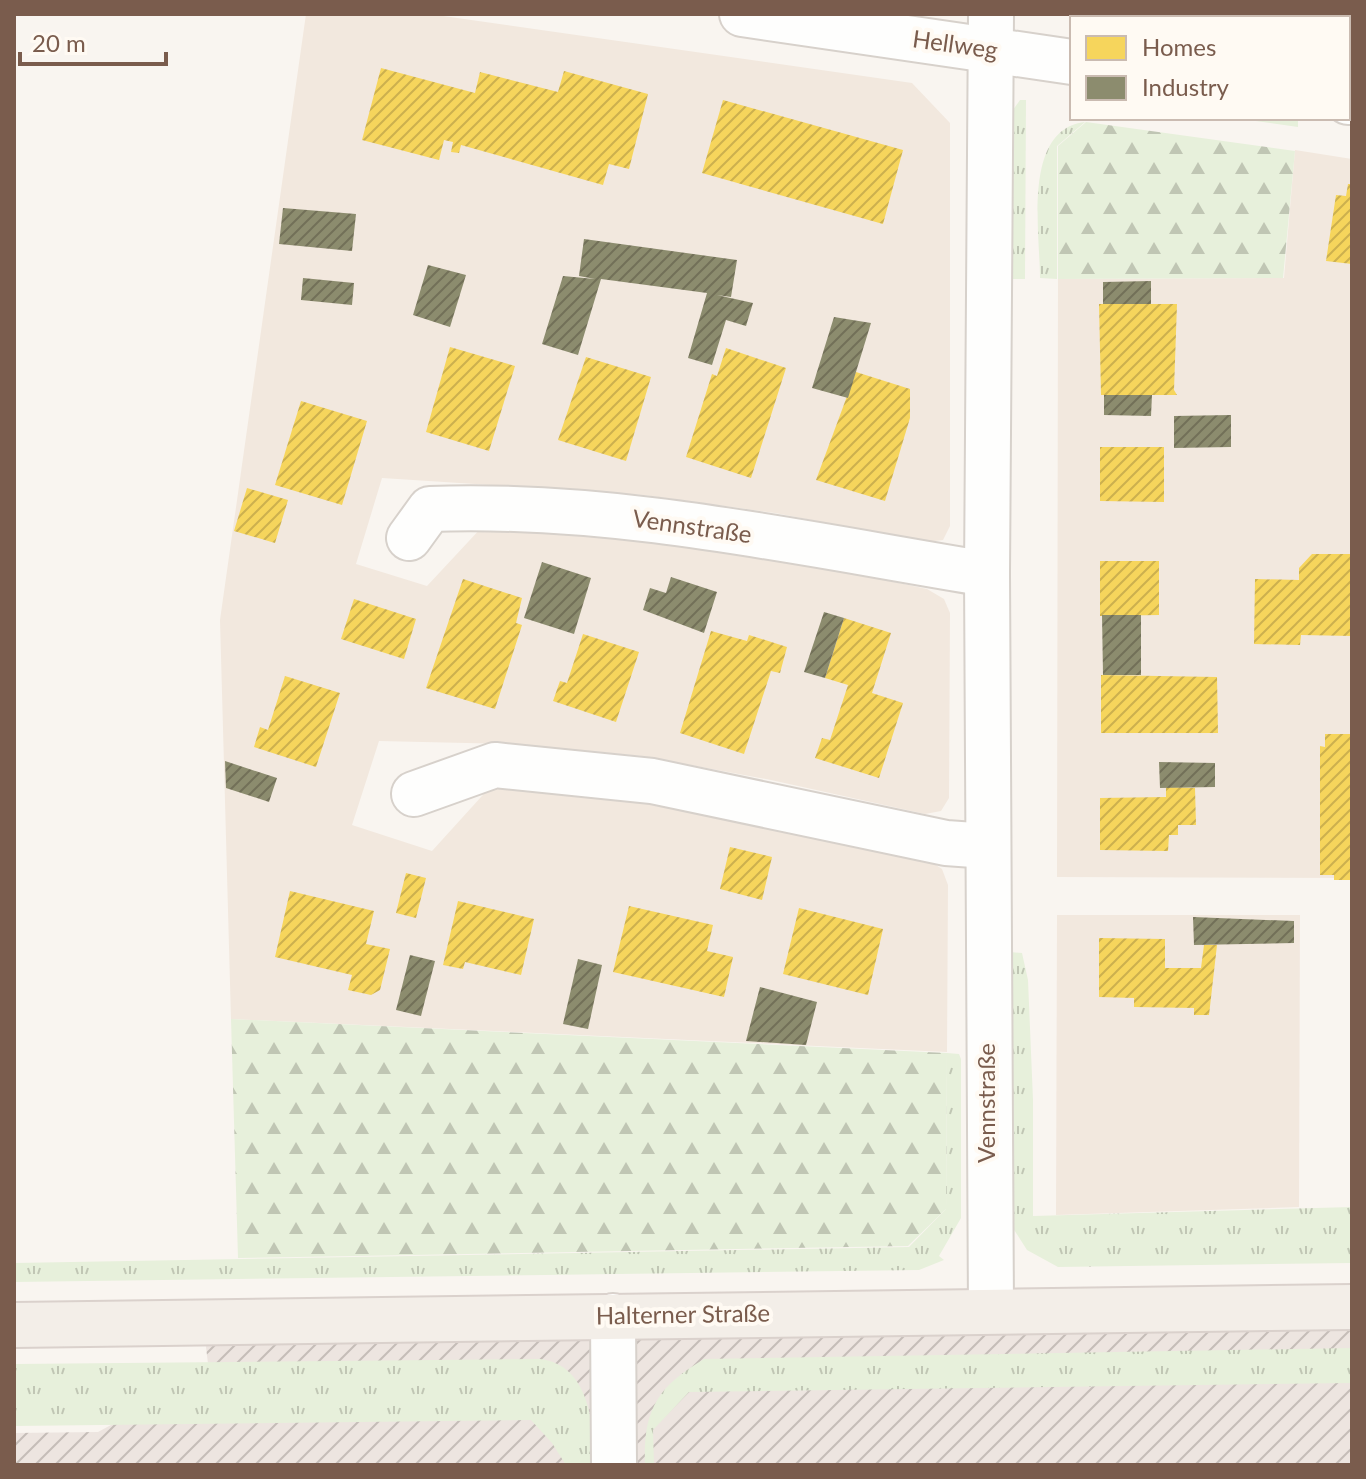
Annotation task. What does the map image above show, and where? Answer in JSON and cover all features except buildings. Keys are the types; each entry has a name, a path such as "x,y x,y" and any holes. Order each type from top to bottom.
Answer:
{"main road":[{"name":"Halterner Straße","path":"14,1325 1352,1307"}],"street":[{"name":"Hellweg","path":"742,14 991,32 1070,61"},
{"name":"Vennstraße","path":"991,32 987,574 991,1311"},
{"name":"Vennstraße","path":"409,538 430,509 487,507 637,518 987,574"},
{"path":"414,794 495,765 652,781 946,843 988,846"},
{"path":"613,1316 614,1465"}],"shaded area":[{"path":"306,14 429,14 912,83 950,123 950,526 943,540 926,542 775,513 644,495 382,478 356,564 427,586 482,527 643,538 772,556 927,589 944,599 950,613 949,798 941,811 925,814 642,756 511,744 379,741 352,825 432,851 491,786 616,798 782,825 927,859 942,869 948,885 947,1052 231,1019 220,620"},
{"path":"1112,14 1352,14 1352,48 1350,16"},
{"path":"1295,150 1352,159 1352,878 1057,877 1058,279 1284,278"},
{"path":"1057,915 1300,915 1299,1207 1056,1215"},
{"path":"1352,1307 1352,1465 14,1465 14,1433 98,1432 209,1372 203,1322"}],"green space":[{"path":"1020,100 1026,100 1025,279 1013,279 1013,110"},
{"path":"1248,120 1298,120 1298,127"},
{"path":"1085,122 1057,146 1057,279 1040,278 1038,211 1043,163 1051,143 1065,129"},
{"path":"1086,122 1295,151 1283,278 1058,279 1058,146"},
{"path":"1010,952 1022,953 1028,980 1033,1100 1033,1216 1352,1207 1352,1263 1058,1267 1027,1250 1011,1225"},
{"path":"231,1019 947,1053 946,1209 908,1246 238,1258"},
{"path":"947,1053 959,1054 961,1059 961,1218 939,1256 944,1260 919,1270 14,1282 14,1263 909,1247 946,1209"},
{"path":"1352,1348 1352,1383 689,1392 653,1430 654,1465 645,1465 647,1429 656,1402 675,1380 704,1359"},
{"path":"540,1359 569,1372 579,1385 590,1415 596,1465 566,1465 552,1443 531,1420 14,1426 14,1364"}]}
